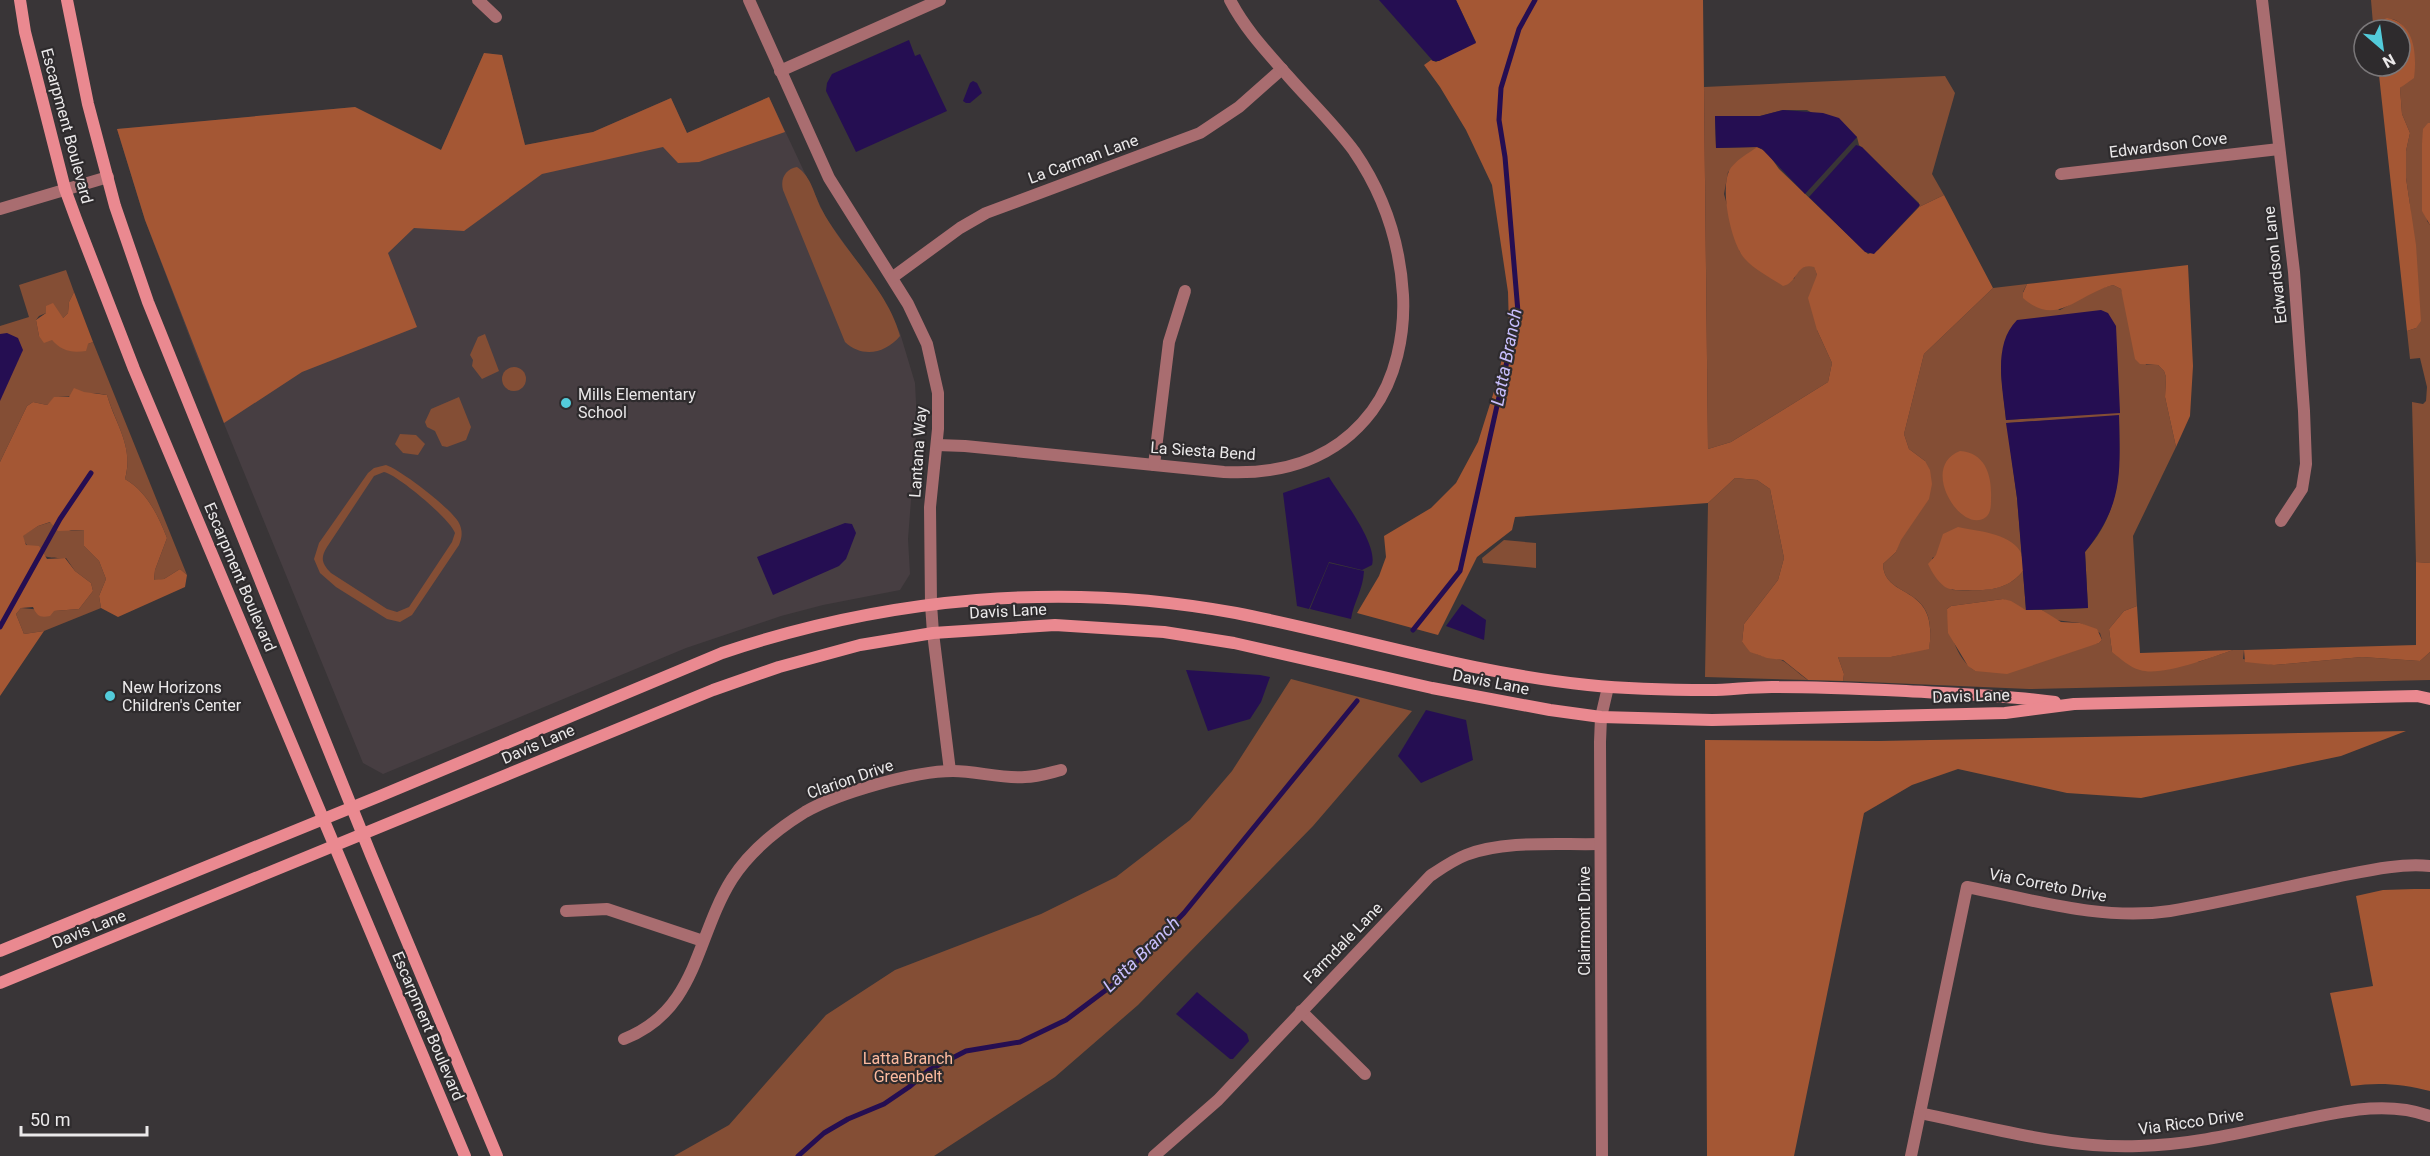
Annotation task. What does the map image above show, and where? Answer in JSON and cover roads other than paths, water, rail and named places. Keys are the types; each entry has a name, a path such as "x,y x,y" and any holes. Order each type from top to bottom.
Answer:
{"street":[{"name":"Escarpment Boulevard","path":"20,0 25,32 65,189 134,369 465,1156"},
{"name":"Escarpment Boulevard","path":"67,0 88,104 108,177 148,302 352,807 497,1156"},
{"path":"478,0 496,17"},
{"name":"Lantana Way","path":"749,0 829,178 848,212 893,277 918,323 932,364 938,393 937,445 930,507 931,604 950,771"},
{"path":"780,71 940,0"},
{"name":"La Siesta Bend","path":"937,445 1244,473 1275,471 1325,453 1359,425 1378,402 1389,380 1398,350 1404,310 1400,266 1388,218 1373,182 1353,150 1243,24 1230,0"},
{"name":"Edwardson Lane","path":"2262,0 2294,273 2306,464 2302,489 2281,521"},
{"name":"La Carman Lane","path":"893,277 960,228 986,213 1200,133 1239,107 1281,69"},
{"name":"Edwardson Cove","path":"2061,174 2279,149"},
{"path":"0,209 108,177"},
{"path":"1154,465 1169,342 1185,291"},
{"name":"Davis Lane","path":"0,951 722,653 831,621 931,604 1016,597 1065,596 1163,602 1270,620 1533,679 1608,687 1712,690 1774,686 1821,687 2012,696 2074,704"},
{"name":"Davis Lane","path":"0,983 678,704 745,679 860,645 933,633 1055,625 1164,632 1234,643 1498,701 1601,717 1712,720 2005,712 2074,704 2417,696 2430,699"},
{"name":"Clairmont Drive","path":"1602,1156 1601,717 1608,687"},
{"name":"Clarion Drive","path":"624,1039 654,1025 667,1012 692,972 720,901 745,861 786,824 808,811 861,790 900,779 950,771 1025,777 1061,770"},
{"name":"Farmdale Lane","path":"1154,1156 1218,1100 1430,876 1449,863 1467,855 1498,848 1600,844"},
{"name":"Via Correto Drive","path":"1911,1156 1968,887 2089,911 2129,914 2170,911 2376,869 2430,866"},
{"path":"566,911 607,909 703,941"},
{"path":"1301,1011 1365,1074"},
{"name":"Via Ricco Drive","path":"1920,1113 2065,1143 2138,1151 2361,1108 2394,1107 2430,1116"}],"waterway":[{"name":"Latta Branch","path":"1413,630 1460,571 1518,312 1505,157 1499,120 1501,88 1519,29 1535,0"},
{"path":"0,627 60,519 91,473"},
{"name":"Latta Branch","path":"798,1156 824,1133 848,1119 884,1104 929,1070 966,1051 1020,1042 1066,1020 1118,981 1184,913 1357,701"}],"place":[{"name":"Mills Elementary School","path":"566,403"},
{"name":"New Horizons Children's Center","path":"110,696"}],"park label":[{"name":"Latta Branch Greenbelt","path":"908,1067"}]}
